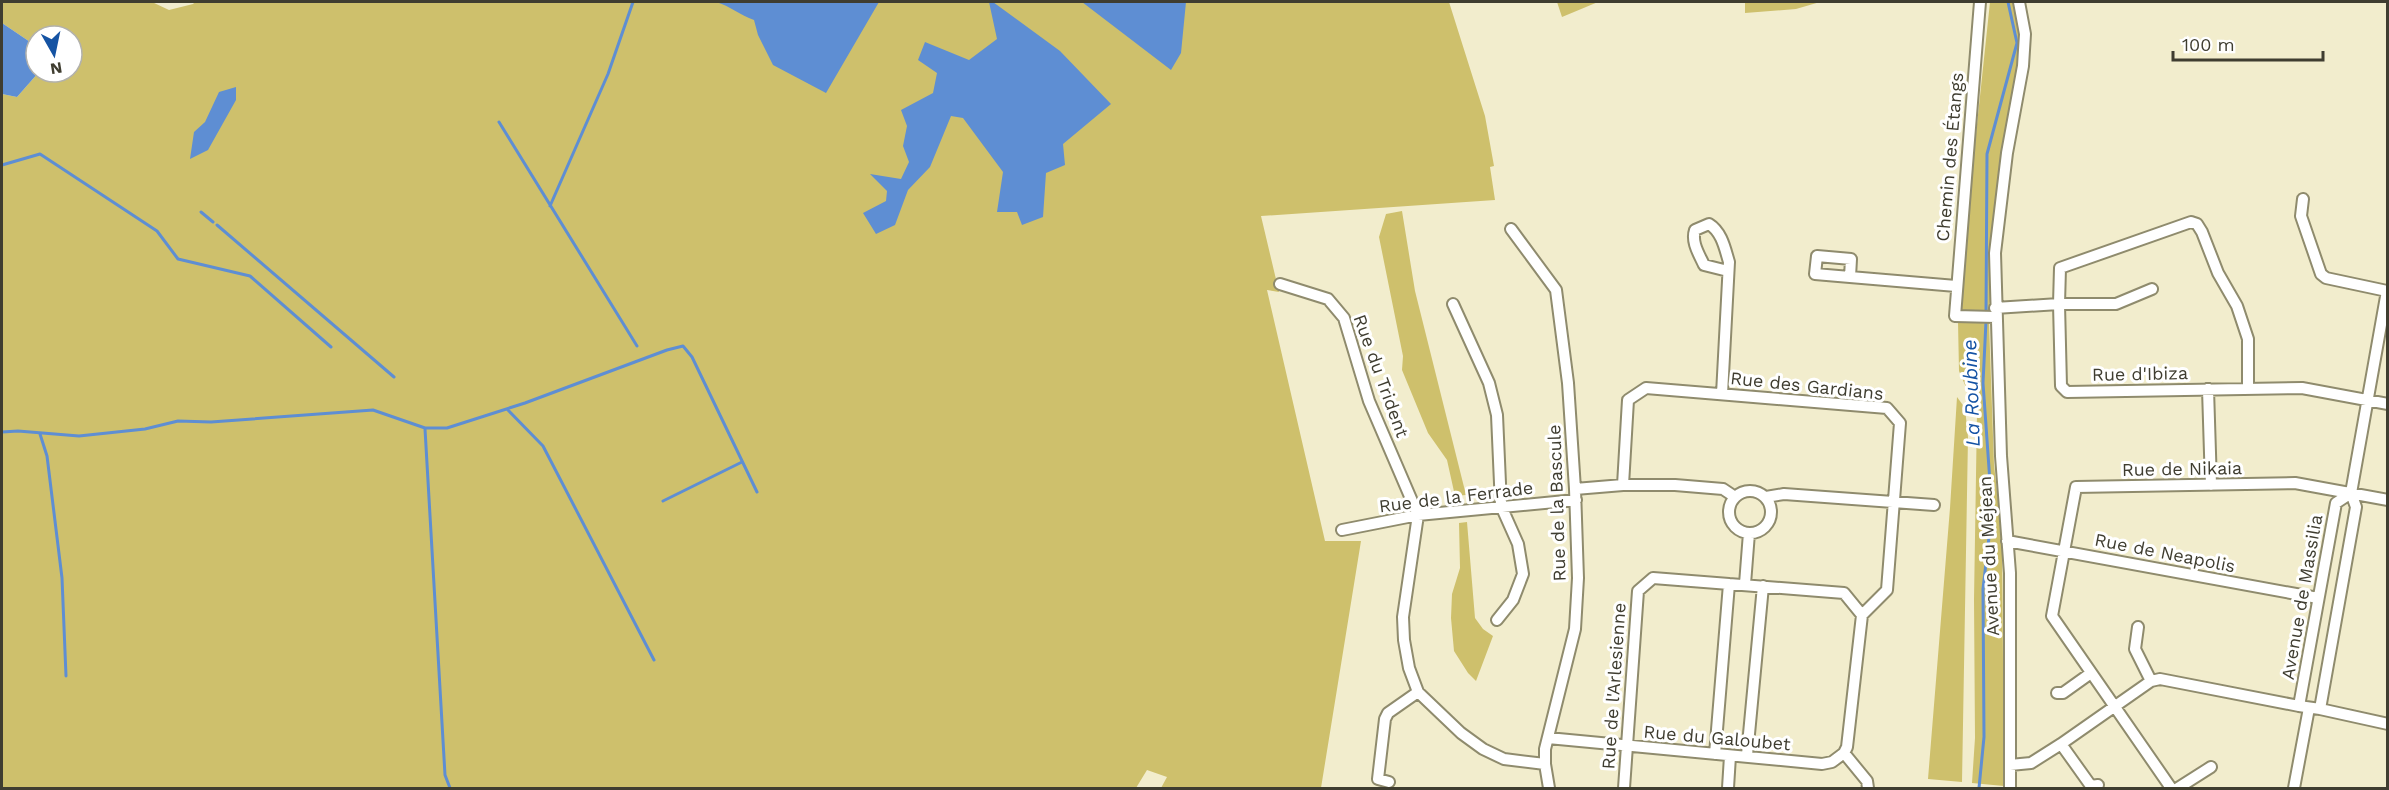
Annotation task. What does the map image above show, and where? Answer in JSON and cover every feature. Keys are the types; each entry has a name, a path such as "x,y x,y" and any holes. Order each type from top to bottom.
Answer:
{"street":[{"name":"Chemin des Étangs","path":"1980,2 1956,286 1958,316 1996,312"},
{"name":"Avenue du Méjean","path":"2010,789 2010,573 2001,456 1995,253 2007,153 2023,66 2025,34 2019,2"},
{"path":"2303,199 2301,216 2321,274 2326,278 2387,291"},
{"name":"Rue d'Ibiza","path":"2248,388 2247,339 2244,328 2237,306 2218,273 2197,224 2191,222 2060,268 2061,386 2067,392 2302,388 2388,404"},
{"name":"Rue de la Bascule","path":"1511,229 1556,290 1568,383 1576,495 1578,578 1575,629 1548,738 1545,764 1549,789"},
{"path":"1722,394 1728,271"},
{"path":"1850,277 1956,286"},
{"name":"Rue du Trident","path":"1280,284 1328,299 1344,318 1370,401 1418,515"},
{"path":"1996,312 2059,304 2116,304 2152,289"},
{"name":"Avenue de Massilia","path":"2294,789 2309,708 2356,507 2351,493 2387,291"},
{"path":"1453,304 1489,383 1497,415 1501,506 1518,544 1523,574 1513,600 1497,620"},
{"name":"Rue des Gardians","path":"1623,485 1628,400 1646,388 1887,408 1900,423 1887,590 1862,615"},
{"path":"2208,389 2211,485"},
{"name":"Rue de Nikaia","path":"2064,550 2076,487 2295,483 2388,500"},
{"name":"Rue de la Ferrade","path":"1342,530 1418,515 1501,506 1576,495 1623,485 1675,485 1723,489 1735,496"},
{"path":"1766,496 1772,510 1768,524 1763,529 1749,533 1736,528 1732,523 1729,509 1735,496 1746,490 1753,490 1766,496 1784,494 1934,505"},
{"name":"Avenue de Massilia","path":"2309,708 2318,598 2336,503 2351,493"},
{"path":"1418,515 1403,617 1409,668 1418,692 1461,733 1483,749 1504,759 1545,764"},
{"path":"1746,584 1749,533"},
{"name":"Rue de Neapolis","path":"2007,541 2318,598"},
{"path":"2064,550 2052,616 2171,789"},
{"name":"Rue de l'Arlesienne","path":"1623,789 1638,591 1653,578 1844,593 1862,615"},
{"path":"1715,754 1729,584"},
{"path":"1748,755 1762,586"},
{"path":"1862,615 1847,747 1844,753 1867,781 1868,789"},
{"path":"2138,627 2135,649 2151,681"},
{"path":"2058,693 2063,693 2091,674"},
{"path":"2010,765 2031,763 2151,681 2160,679 2388,724"},
{"path":"1381,783 1384,719 1388,713 1418,692"},
{"name":"Rue du Galoubet","path":"1548,738 1730,756 1748,755 1822,764 1832,762 1844,753"},
{"path":"2061,744 2091,786 2098,785"},
{"path":"1728,789 1730,756"},
{"path":"2178,789 2211,767"}],"shaded area":[{"path":"2,2 152,2 169,10 195,2 1449,2 1485,116 1494,166 1490,167 1495,200 1261,216 1279,292 1267,290 1325,541 1361,541 1321,788 1161,788 1167,777 1147,770 1136,788 2,788 2,94 17,97 28,84 84,84 84,24 24,24 24,38 2,23"},
{"path":"1557,2 1598,2 1562,17"},
{"path":"1745,2 1820,2 1796,9 1745,13"},
{"path":"1990,2 2013,2 2021,41 2002,154 1989,312 1960,312 1961,275"},
{"path":"1402,211 1415,291 1466,495 1455,496 1447,460 1428,433 1402,370 1403,356 1379,237 1386,214"},
{"path":"1958,322 1989,323 1994,465 2002,535 2004,786 1972,783 1975,738 1974,600 1977,413 1959,371"},
{"path":"1957,397 1965,408 1968,437 1962,782 1928,779"},
{"path":"1467,522 1475,618 1483,629 1493,636 1476,681 1454,651 1451,618 1452,594 1460,568 1459,523"}],"water":[{"path":"716,2 879,2 826,93 773,65 758,35 754,20"},
{"path":"989,2 993,2 1060,51 1111,104 1063,144 1065,165 1046,173 1043,217 1022,225 1017,212 997,212 1003,172 963,118 951,116 930,167 908,190 895,225 876,234 863,213 886,201 887,191 870,174 901,179 909,162 903,146 907,126 901,110 933,93 937,73 918,60 925,42 969,60 997,39"},
{"path":"1082,2 1186,2 1181,53 1171,70"},
{"path":"2,23 24,38 24,84 28,84 17,97 2,94"},
{"path":"236,87 236,100 208,150 190,159 194,132 205,122 219,92"}],"waterway":[{"path":"550,206 608,74 633,2"},
{"name":"La Roubine","path":"1986,314 1987,154 2017,43 2008,2"},
{"path":"499,122 637,346"},
{"path":"2,165 40,154 157,231 178,259 250,276 331,347"},
{"path":"201,212 213,222"},
{"path":"217,225 394,377"},
{"name":"La Roubine","path":"1979,788 1984,737 1983,589 1992,511 1983,383 1986,321"},
{"path":"2,432 18,431 79,436 145,429 178,421 211,422 373,410 425,428 447,428 525,403 683,346 692,357 757,492"},
{"path":"507,409 543,446 654,660"},
{"path":"425,429 445,775 450,788"},
{"path":"40,434 47,456 62,578 66,676"},
{"path":"663,501 742,462"}]}
